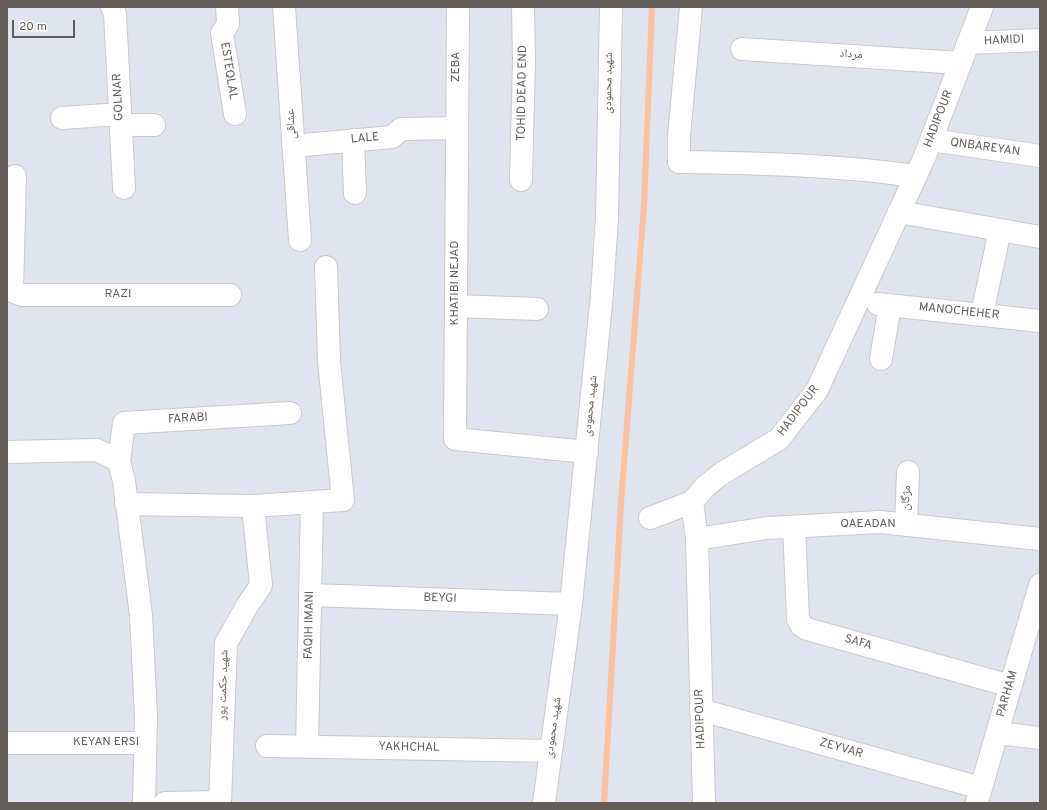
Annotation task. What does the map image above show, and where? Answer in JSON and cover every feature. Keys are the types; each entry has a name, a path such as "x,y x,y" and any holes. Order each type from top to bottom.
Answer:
{"street":[{"name":"GOLNAR","path":"112,7 115,14 124,188"},
{"name":"ESTEQLAL","path":"227,7 228,24 222,33 235,114"},
{"name":"عشاقی","path":"284,7 300,240"},
{"name":"ZEBA","path":"457,128 458,7"},
{"name":"TOHID DEAD END","path":"521,180 524,60 523,7"},
{"name":"شهید محمودی","path":"544,803 571,604 602,294 607,217 611,7"},
{"path":"691,7 679,136 679,162 751,163 881,171 915,176"},
{"name":"HADIPOUR","path":"704,803 697,539 692,502 706,486 721,474 779,439 817,390 931,140 982,7"},
{"name":"HAMIDI","path":"968,43 1040,40"},
{"name":"مرداد","path":"742,49 960,63"},
{"path":"62,118 121,120 154,125"},
{"name":"LALE","path":"293,146 392,137 400,129 457,128"},
{"name":"KHATIBI NEJAD","path":"457,128 455,439 586,452"},
{"path":"353,140 355,193"},
{"name":"QNBAREYAN","path":"931,140 1040,156"},
{"path":"9,291 15,176"},
{"path":"899,212 1040,237"},
{"path":"982,314 1000,230"},
{"path":"126,504 253,506 343,500 329,361 326,267"},
{"name":"RAZI","path":"9,291 22,295 230,295"},
{"name":"MANOCHEHER","path":"881,359 884,305 1040,321"},
{"path":"456,306 536,309"},
{"name":"FARABI","path":"119,461 124,423 290,413"},
{"path":"7,452 97,450 119,461 141,615 146,716 145,743"},
{"name":"مژگان","path":"906,525 908,472"},
{"path":"650,518 692,502"},
{"name":"FAQIH IMANI","path":"307,746 312,503"},
{"name":"شهید حکمت پور","path":"220,802 226,643 261,585 253,506"},
{"name":"QAEADAN","path":"697,539 767,528 880,522 1040,539"},
{"name":"SAFA","path":"794,527 798,619 807,629 1011,686"},
{"name":"PARHAM","path":"979,796 1040,585"},
{"name":"BEYGI","path":"310,595 571,604"},
{"name":"ZEYVAR","path":"701,710 979,796"},
{"path":"997,732 1040,738"},
{"name":"KEYAN ERSI","path":"7,743 145,743 144,803"},
{"name":"YAKHCHAL","path":"267,746 551,751"},
{"path":"166,803 220,802"}],"waterway":[{"path":"604,803 621,503 644,206 652,7"}]}
